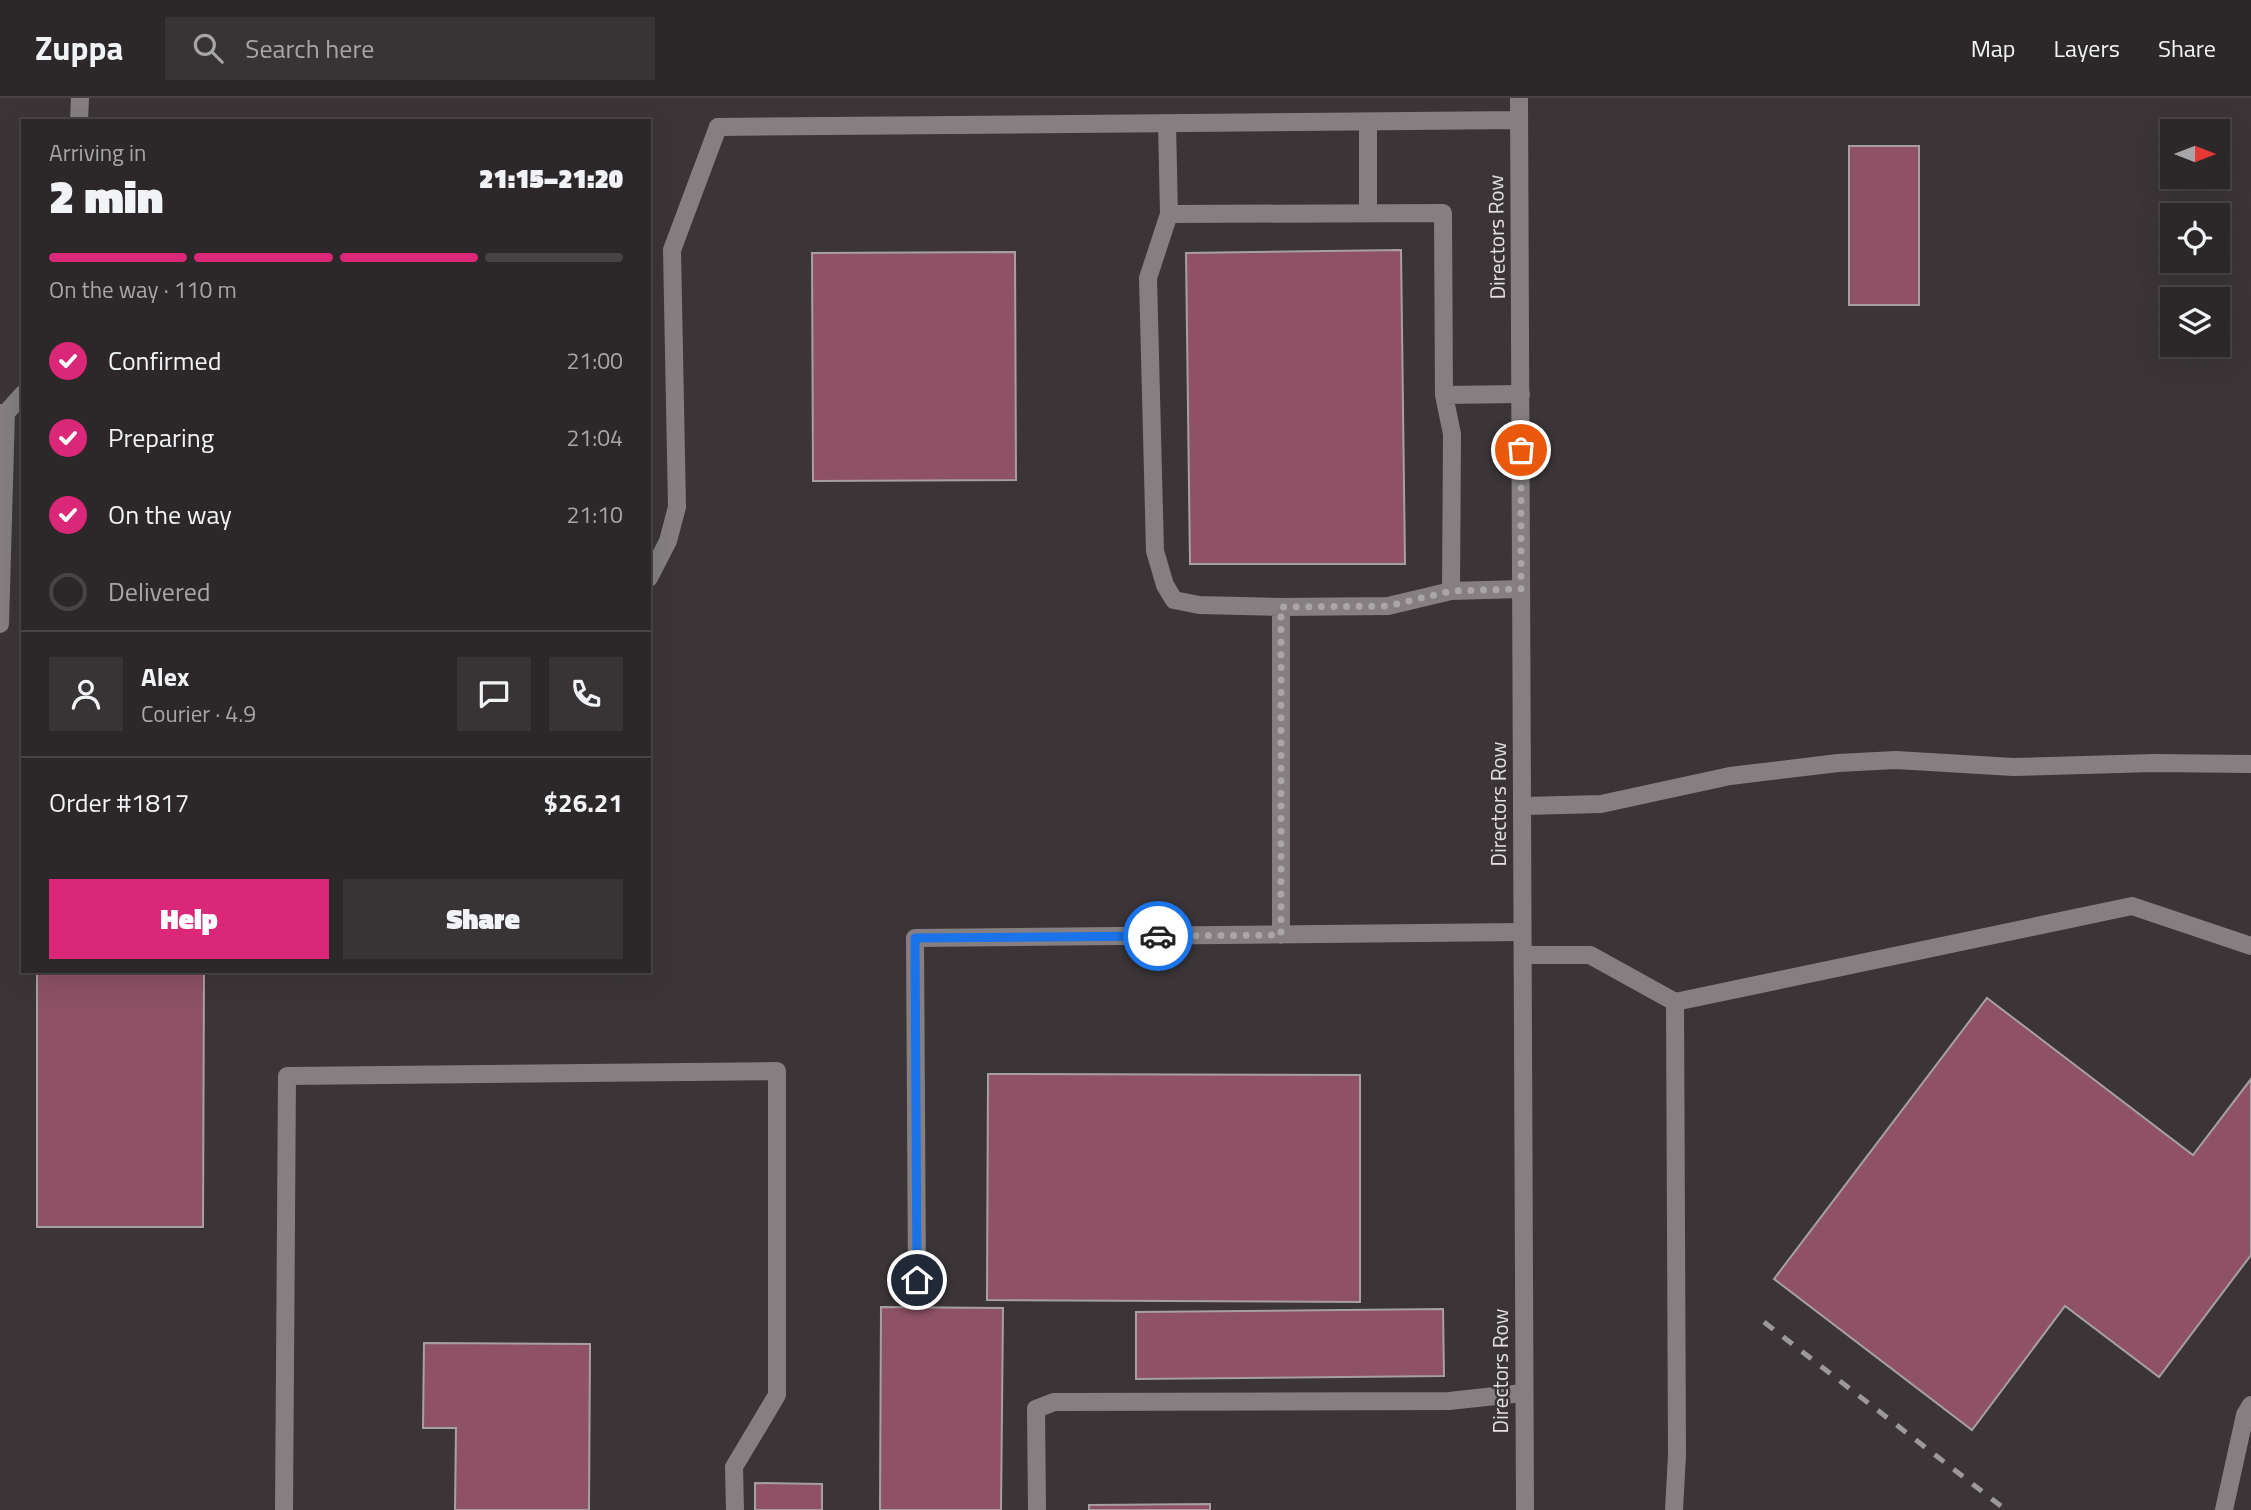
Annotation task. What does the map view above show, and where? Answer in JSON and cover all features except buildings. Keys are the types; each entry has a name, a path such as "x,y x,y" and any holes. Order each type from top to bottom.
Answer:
{"street":[{"path":"79,119 80,98"},
{"name":"Directors Row","path":"1519,98 1525,1510"},
{"path":"651,574 668,541 677,508 672,250 718,127 1519,120"},
{"path":"1367,213 1368,122"},
{"path":"1167,124 1169,214 1148,278 1155,551 1165,585 1174,600 1199,604 1281,607 1388,606 1451,591 1521,589"},
{"path":"1169,214 1443,213 1444,395 1452,434 1451,591"},
{"path":"1444,395 1521,394"},
{"path":"0,624 3,413 21,396"},
{"path":"1281,607 1281,935"},
{"path":"1522,807 1601,804 1730,776 1838,762 1896,760 2013,767 2153,762 2251,764"},
{"path":"1523,955 1590,955 1675,1002 2132,906 2251,946"},
{"path":"917,1280 915,938 1522,932"},
{"path":"1674,1510 1677,1455 1675,1002"},
{"path":"284,1510 287,1076 777,1071 777,1395 734,1467 735,1510"},
{"path":"1037,1510 1036,1409 1054,1402 1449,1401 1524,1393"},
{"path":"2224,1510 2245,1415 2251,1405"}],"railway":[{"path":"1764,1322 2006,1510"}],"way so far":[{"path":"1158,936 1281,935 1281,607 1388,606 1451,591 1521,589 1521,450"}],"route":[{"path":"917,1280 915,938 1158,936"}]}
